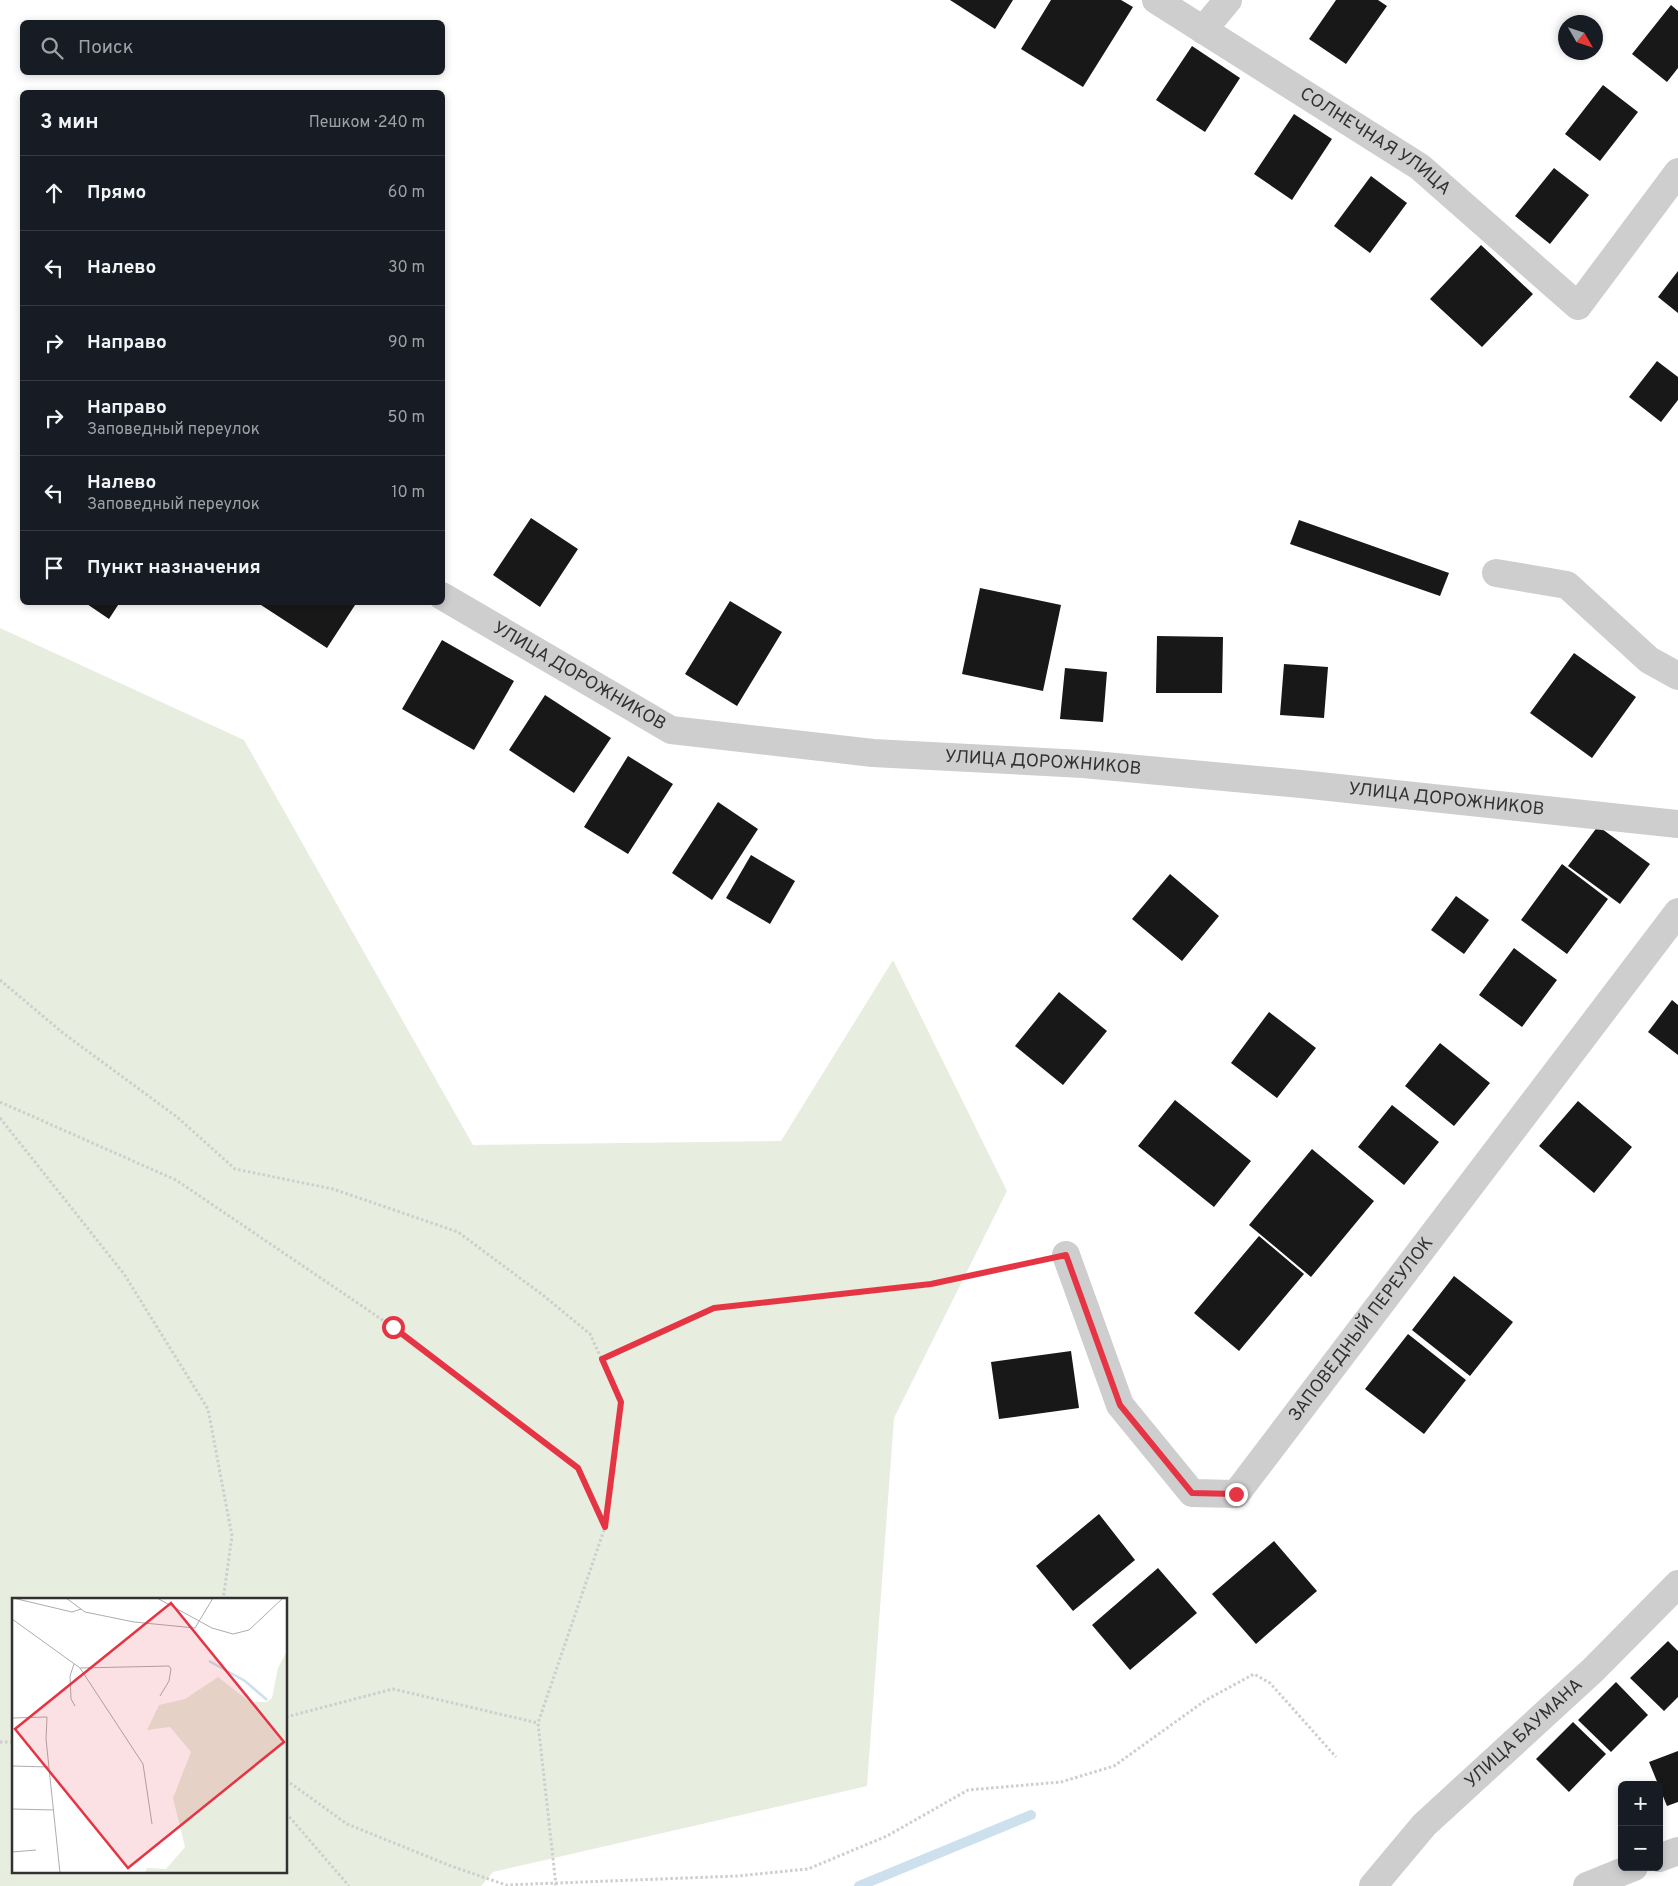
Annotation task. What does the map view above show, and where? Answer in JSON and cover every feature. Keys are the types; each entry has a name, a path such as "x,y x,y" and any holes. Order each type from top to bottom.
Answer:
{"street":[{"name":"СОЛНЕЧНАЯ УЛИЦА","path":"1156,0 1420,167 1578,306 1678,172"},
{"path":"1203,30 1228,0"},
{"path":"1496,573 1567,585 1649,660 1678,676"},
{"name":"УЛИЦА ДОРОЖНИКОВ","path":"445,598 671,730 873,753 1083,764 1301,784 1678,824"},
{"name":"ЗАПОВЕДНЫЙ ПЕРЕУЛОК","path":"1066,1255 1120,1405 1192,1493 1236,1494 1678,912"},
{"name":"УЛИЦА БАУМАНА","path":"1374,1886 1424,1825 1593,1670 1678,1584"},
{"path":"1663,1857 1678,1851"},
{"path":"1588,1886 1624,1871"}],"path":[{"path":"0,980 62,1033 177,1117 235,1169 333,1189 458,1232 544,1296 590,1334 621,1402 605,1527 538,1723 556,1884"},
{"path":"0,1102 176,1180 393,1327 578,1468 605,1527"},
{"path":"0,1118 124,1274 208,1409 232,1536 223,1598"},
{"path":"602,1359 714,1308 931,1284 1066,1255"},
{"path":"288,1781 348,1824 451,1866 506,1885 556,1884 737,1876 808,1869 887,1836 968,1790 1061,1782 1114,1766 1206,1700 1254,1674 1270,1683 1336,1757"},
{"path":"288,1716 393,1689 538,1723"},
{"path":"288,1815 348,1886"}],"shaded area":[{"path":"0,628 244,740 473,1145 781,1141 893,960 1007,1191 894,1418 867,1786 493,1872 481,1886 0,1886"}],"building":[{"path":"950,0 1013,0 995,29"},
{"path":"1051,0 1121,0 1133,7 1083,87 1021,49"},
{"path":"1336,0 1378,0 1387,6 1346,64 1309,39"},
{"path":"1671,5 1678,11 1678,68 1667,82 1632,54"},
{"path":"1192,46 1240,78 1205,132 1156,100"},
{"path":"1603,85 1638,112 1600,161 1565,134"},
{"path":"1294,114 1332,139 1292,200 1254,174"},
{"path":"1554,168 1589,195 1550,244 1515,216"},
{"path":"1371,176 1407,203 1370,253 1334,226"},
{"path":"1481,245 1533,294 1482,347 1430,299"},
{"path":"1678,271 1678,313 1658,297"},
{"path":"1657,361 1678,377 1678,400 1661,422 1629,397"},
{"path":"531,518 578,549 540,607 493,575"},
{"path":"1299,520 1449,573 1440,596 1290,544"},
{"path":"980,588 1061,605 1043,691 962,674"},
{"path":"730,601 782,632 737,706 685,674"},
{"path":"88,605 118,605 109,619"},
{"path":"261,605 355,605 327,648"},
{"path":"1157,636 1223,637 1222,693 1156,693"},
{"path":"442,640 514,681 474,750 402,709"},
{"path":"1574,653 1636,697 1592,758 1530,713"},
{"path":"1284,664 1328,667 1324,718 1280,715"},
{"path":"1065,668 1107,672 1103,722 1060,719"},
{"path":"545,695 611,738 574,793 509,750"},
{"path":"628,756 673,784 628,854 584,827"},
{"path":"718,802 758,829 712,900 672,873"},
{"path":"1598,826 1650,864 1620,904 1568,866"},
{"path":"751,855 795,881 770,924 726,898"},
{"path":"1562,864 1608,899 1567,954 1521,920"},
{"path":"1170,874 1219,916 1182,961 1132,919"},
{"path":"1456,896 1489,920 1464,954 1431,930"},
{"path":"1514,948 1557,980 1522,1027 1479,995"},
{"path":"1059,992 1107,1031 1063,1085 1015,1046"},
{"path":"1672,1000 1678,1005 1678,1055 1648,1032"},
{"path":"1269,1012 1316,1048 1277,1098 1231,1063"},
{"path":"1440,1043 1490,1083 1454,1126 1405,1086"},
{"path":"1175,1100 1251,1161 1214,1207 1138,1146"},
{"path":"1578,1101 1632,1147 1594,1193 1539,1146"},
{"path":"1392,1105 1439,1142 1404,1185 1358,1147"},
{"path":"1312,1149 1374,1201 1311,1277 1249,1225"},
{"path":"1259,1236 1304,1274 1239,1351 1194,1313"},
{"path":"1454,1276 1513,1322 1470,1376 1412,1330"},
{"path":"1408,1334 1466,1380 1424,1434 1365,1389"},
{"path":"1071,1351 1079,1408 999,1419 991,1362"},
{"path":"1099,1514 1135,1560 1073,1611 1036,1566"},
{"path":"1274,1541 1317,1591 1256,1644 1212,1594"},
{"path":"1158,1568 1197,1613 1130,1670 1092,1625"},
{"path":"1668,1641 1678,1651 1678,1697 1664,1711 1630,1678"},
{"path":"1616,1682 1648,1715 1611,1752 1578,1720"},
{"path":"1573,1722 1606,1754 1569,1792 1536,1759"},
{"path":"1678,1751 1678,1802 1667,1806 1663,1796 1663,1781 1657,1781 1649,1762"}],"waterway":[{"path":"859,1886 1031,1815"}],"route":[{"path":"393,1327 578,1468 605,1527 621,1402 602,1359 714,1308 931,1284 1066,1255 1120,1405 1192,1493 1236,1494"}]}
